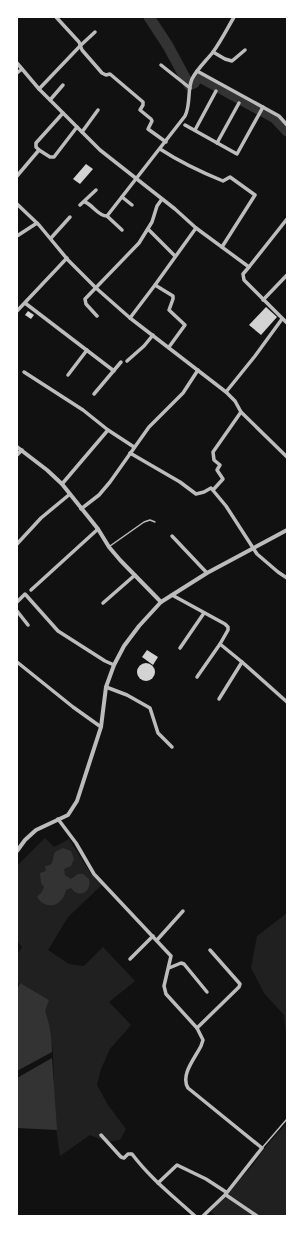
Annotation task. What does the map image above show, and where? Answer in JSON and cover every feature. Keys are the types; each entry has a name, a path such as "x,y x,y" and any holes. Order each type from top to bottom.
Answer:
{"street":[{"path":"56,17 81,45 82,50 102,73 106,76 110,74 143,102 140,110 152,121 148,129 166,142"},
{"path":"60,21 65,17"},
{"path":"107,216 166,142 188,111 192,79 213,52 234,17"},
{"path":"39,89 95,32"},
{"path":"213,52 224,59 232,61 245,50"},
{"path":"17,63 39,89 100,150 196,228 249,267"},
{"path":"161,65 190,87"},
{"path":"17,73 22,69"},
{"path":"197,71 262,109 279,116 287,126"},
{"path":"50,100 63,85"},
{"path":"195,130 216,91"},
{"path":"217,143 239,103"},
{"path":"185,125 237,154 262,109"},
{"path":"82,132 98,110"},
{"path":"63,114 36,143 36,147 39,150 50,157 54,157 77,127"},
{"path":"160,149 172,157 223,181 230,177 255,195 222,247"},
{"path":"17,176 39,150"},
{"path":"80,205 85,202 96,190"},
{"path":"122,197 132,205"},
{"path":"97,316 84,301 139,243 148,229 157,206 162,199"},
{"path":"85,202 102,216 107,216 122,230"},
{"path":"17,204 37,223 67,258 96,288 130,318 226,392 235,401 241,412 287,457"},
{"path":"51,238 70,217"},
{"path":"287,219 243,274 244,280 287,323"},
{"path":"17,236 37,223"},
{"path":"130,318 155,286 196,228"},
{"path":"148,229 175,256"},
{"path":"17,311 67,258"},
{"path":"263,300 287,275"},
{"path":"155,286 173,296 169,310 185,325 169,347"},
{"path":"25,303 114,371"},
{"path":"226,392 282,319"},
{"path":"127,362 153,335"},
{"path":"68,375 87,350"},
{"path":"94,394 121,362"},
{"path":"81,509 99,495 110,482 149,427 183,393 198,370"},
{"path":"24,372 83,410 108,430 134,447"},
{"path":"213,490 222,482 223,479 217,470 220,465 214,460 212,456 213,452 241,412"},
{"path":"62,484 108,430"},
{"path":"17,447 47,470 62,484 98,529 109,547 161,602"},
{"path":"17,455 22,450"},
{"path":"130,453 180,482 196,494 204,492 210,488 213,490 226,506 252,548 287,578"},
{"path":"17,544 41,518 70,494"},
{"path":"31,590 98,529"},
{"path":"17,851 25,840 36,830 68,815 77,801 101,727 106,687 114,664 124,646 139,626 161,602 207,573 287,530"},
{"path":"172,536 207,573"},
{"path":"103,603 135,575"},
{"path":"17,602 25,594 58,631 105,661 114,664"},
{"path":"172,595 228,627 220,644 198,677"},
{"path":"17,611 28,625"},
{"path":"180,648 204,613"},
{"path":"220,644 287,702"},
{"path":"17,662 73,707 101,727"},
{"path":"218,699 242,662"},
{"path":"106,687 127,695 150,708 158,733 172,747"},
{"path":"58,819 76,843 94,874 171,956 164,986 166,994 197,1028 203,1040 185,1076 188,1088 262,1148 226,1194 203,1216"},
{"path":"156,940 183,912"},
{"path":"130,959 152,936"},
{"path":"197,1028 239,987 240,984 239,981 210,950"},
{"path":"168,968 181,963 184,964 207,992"},
{"path":"101,1135 122,1158 128,1154 132,1154 142,1168 195,1216"},
{"path":"158,1183 178,1165 210,1181 257,1216"}],"lane":[{"path":"109,547 144,522 150,520 155,522"},
{"path":"262,1148 287,1119"}],"shaded area":[{"path":"45,838 54,847 69,839 91,874 104,883 68,917 48,950 69,964 84,966 103,947 135,981 109,1002 131,1025 110,1049 101,1069 97,1085 108,1105 126,1129 120,1140 107,1142 90,1135 60,1156 55,1110 52,1042 48,1021 44,1011 49,1000 17,982 17,955 22,947 17,941 17,866"},
{"path":"63,848 71,851 74,859 71,866 64,869 65,875 71,879 78,874 83,874 89,879 89,887 81,893 74,891 71,888 66,890 63,897 56,904 49,905 42,903 37,897 44,887 41,883 40,873 46,871 45,866 50,865 55,852"},
{"path":"287,913 287,1036 284,1015 264,993 251,968 257,936"},
{"path":"20,983 49,1000 45,1011 52,1042 52,1052 17,1071 17,990"},
{"path":"52,1058 57,1130 17,1128 17,1078"},
{"path":"287,1123 287,1216 216,1216 211,1212 253,1165 267,1145"}],"building":[{"path":"86,164 93,169 80,184 73,179"},
{"path":"266,307 277,317 261,335 249,325"},
{"path":"28,311 34,315 31,319 25,315"},
{"path":"147,650 158,657 153,665 142,657"},
{"path":"146,663 150,664 154,668 154,676 150,680 146,681 142,680 138,676 137,672 138,668 142,664"}],"waterway":[{"path":"149,17 168,46 189,85 194,83 198,76 275,118 287,131"}]}
